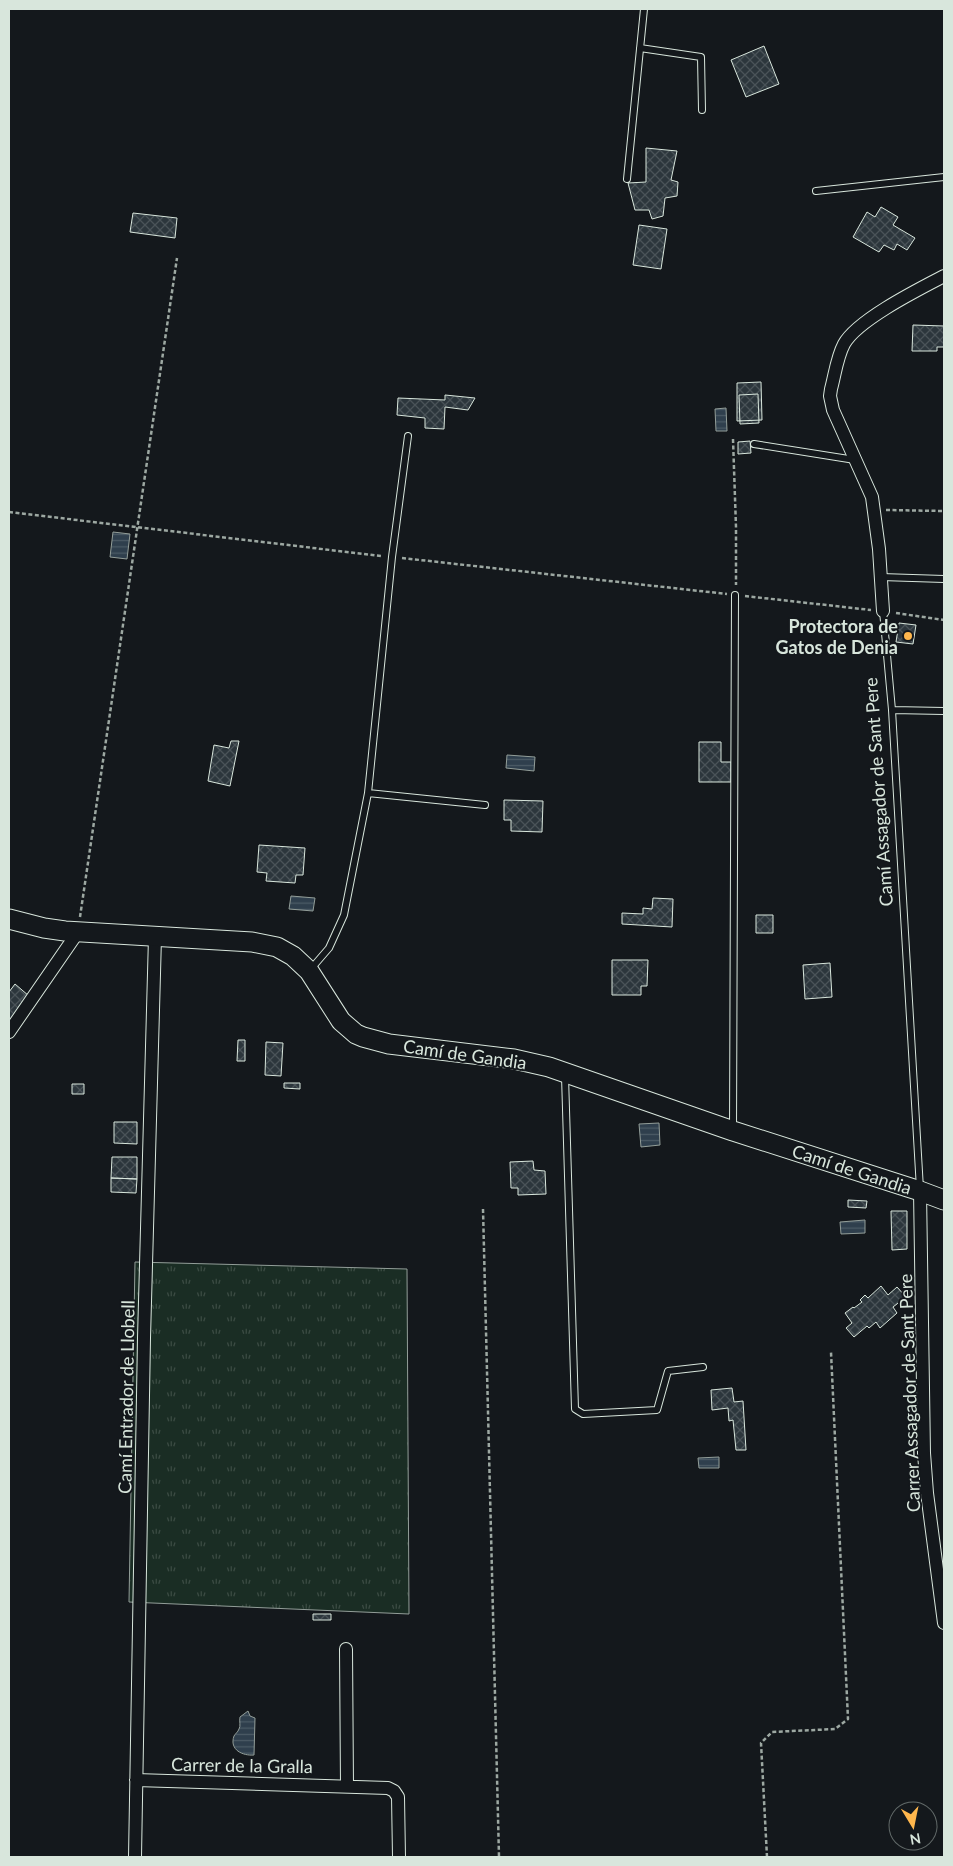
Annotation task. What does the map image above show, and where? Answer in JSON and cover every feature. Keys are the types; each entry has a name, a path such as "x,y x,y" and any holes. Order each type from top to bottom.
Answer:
{"main road":[{"name":"Camí de Gandia","path":"9,919 44,928 78,932 268,944 285,950 309,971 340,1021 356,1034 363,1037 389,1044 514,1059 565,1072 733,1132 944,1200"}],"street":[{"name":"Camí Assagador de Sant Pere","path":"883,611 872,498 831,402 831,389 844,344 859,326 916,290 944,276"},
{"path":"9,1032 78,932"},
{"name":"Camí Entrador de Llobell","path":"135,1857 144,1338 155,937"},
{"name":"Carrer Assagador de Sant Pere","path":"920,1191 924,1453 944,1623"},
{"path":"346,1649 348,1785"},
{"name":"Carrer de la Gralla","path":"136,1780 348,1785 388,1788 394,1791 398,1797 399,1857"}],"lane":[{"path":"627,179 644,9"},
{"path":"640,48 701,57 702,110"},
{"path":"816,191 944,177"},
{"path":"309,971 329,948 344,915 368,793 392,557 408,436"},
{"path":"754,444 855,460"},
{"path":"881,577 944,579"},
{"path":"733,1132 736,595"},
{"name":"Camí Assagador de Sant Pere","path":"883,611 892,710 920,1191"},
{"path":"892,710 944,712"},
{"path":"368,793 485,805"},
{"path":"565,1072 575,1408 583,1414 657,1410 668,1371 672,1369 703,1367"}],"path":[{"path":"78,932 177,258"},
{"path":"733,439 736,595"},
{"path":"874,509 944,511"},
{"path":"9,512 392,557 883,611 944,620"},
{"path":"483,1209 499,1857"},
{"path":"767,1857 761,1743 772,1732 835,1729 848,1719 831,1352"}],"green space":[{"path":"135,1262 407,1269 409,1614 129,1602"}],"water":[{"path":"726,408 727,431 716,431 715,409"},
{"path":"113,532 130,534 127,559 110,557"},
{"path":"507,755 535,757 534,771 506,768"},
{"path":"291,896 315,898 313,911 289,909"},
{"path":"659,1123 660,1145 641,1147 639,1124"},
{"path":"865,1220 865,1233 841,1234 840,1222"},
{"path":"719,1457 719,1468 699,1468 698,1458"},
{"path":"248,1711 250,1716 255,1718 254,1755 242,1753 233,1745 234,1736 240,1728 240,1717"}],"building":[{"path":"764,46 779,84 746,97 731,60"},
{"path":"646,148 677,151 671,180 678,182 677,196 665,198 663,216 652,219 649,210 635,210 628,183 646,182"},
{"path":"881,207 898,217 893,225 915,238 907,250 897,244 894,250 884,245 879,252 853,237 867,212 875,217"},
{"path":"133,213 177,218 175,238 130,232"},
{"path":"639,225 667,229 661,269 633,265"},
{"path":"913,325 944,326 944,347 937,347 937,351 912,351"},
{"path":"761,382 762,420 737,421 737,383"},
{"path":"758,394 759,423 740,424 739,395"},
{"path":"445,395 475,398 468,410 445,407 444,429 425,428 425,418 397,415 398,398 445,400"},
{"path":"750,441 751,453 738,454 738,442"},
{"path":"899,623 916,625 913,644 896,642"},
{"path":"231,741 239,741 230,786 208,781 214,745 229,748"},
{"path":"699,742 721,742 721,762 731,762 731,782 699,782"},
{"path":"504,800 543,801 542,832 511,831 511,820 504,820"},
{"path":"259,845 305,848 303,875 296,875 295,883 266,881 267,873 257,872"},
{"path":"653,898 673,899 672,927 622,924 622,913 643,914 643,908 652,909"},
{"path":"756,915 773,915 773,933 756,933"},
{"path":"612,960 648,960 647,986 641,986 641,995 612,995"},
{"path":"830,963 832,997 805,999 803,965"},
{"path":"15,984 29,996 9,1022 9,992"},
{"path":"238,1040 245,1040 245,1061 237,1061"},
{"path":"266,1042 283,1043 281,1076 265,1075"},
{"path":"284,1083 300,1083 300,1089 284,1088"},
{"path":"72,1084 84,1084 84,1094 72,1094"},
{"path":"114,1122 137,1122 137,1144 114,1143"},
{"path":"112,1157 137,1157 137,1179 111,1178"},
{"path":"533,1161 534,1170 545,1171 546,1194 518,1195 518,1188 511,1188 510,1162"},
{"path":"111,1178 137,1179 136,1193 111,1192"},
{"path":"848,1200 867,1201 866,1208 848,1207"},
{"path":"891,1211 907,1211 907,1249 892,1250"},
{"path":"881,1286 888,1295 897,1287 906,1297 893,1307 897,1313 880,1328 876,1322 869,1328 867,1326 854,1337 846,1328 852,1323 845,1313 862,1302 860,1300 865,1295 868,1298"},
{"path":"732,1388 734,1402 743,1401 746,1450 736,1450 733,1420 729,1421 728,1408 712,1410 711,1390"},
{"path":"313,1614 331,1614 331,1620 313,1620"}],"place":[{"name":"Protectora de Gatos de Denia","path":"908,636"}]}
